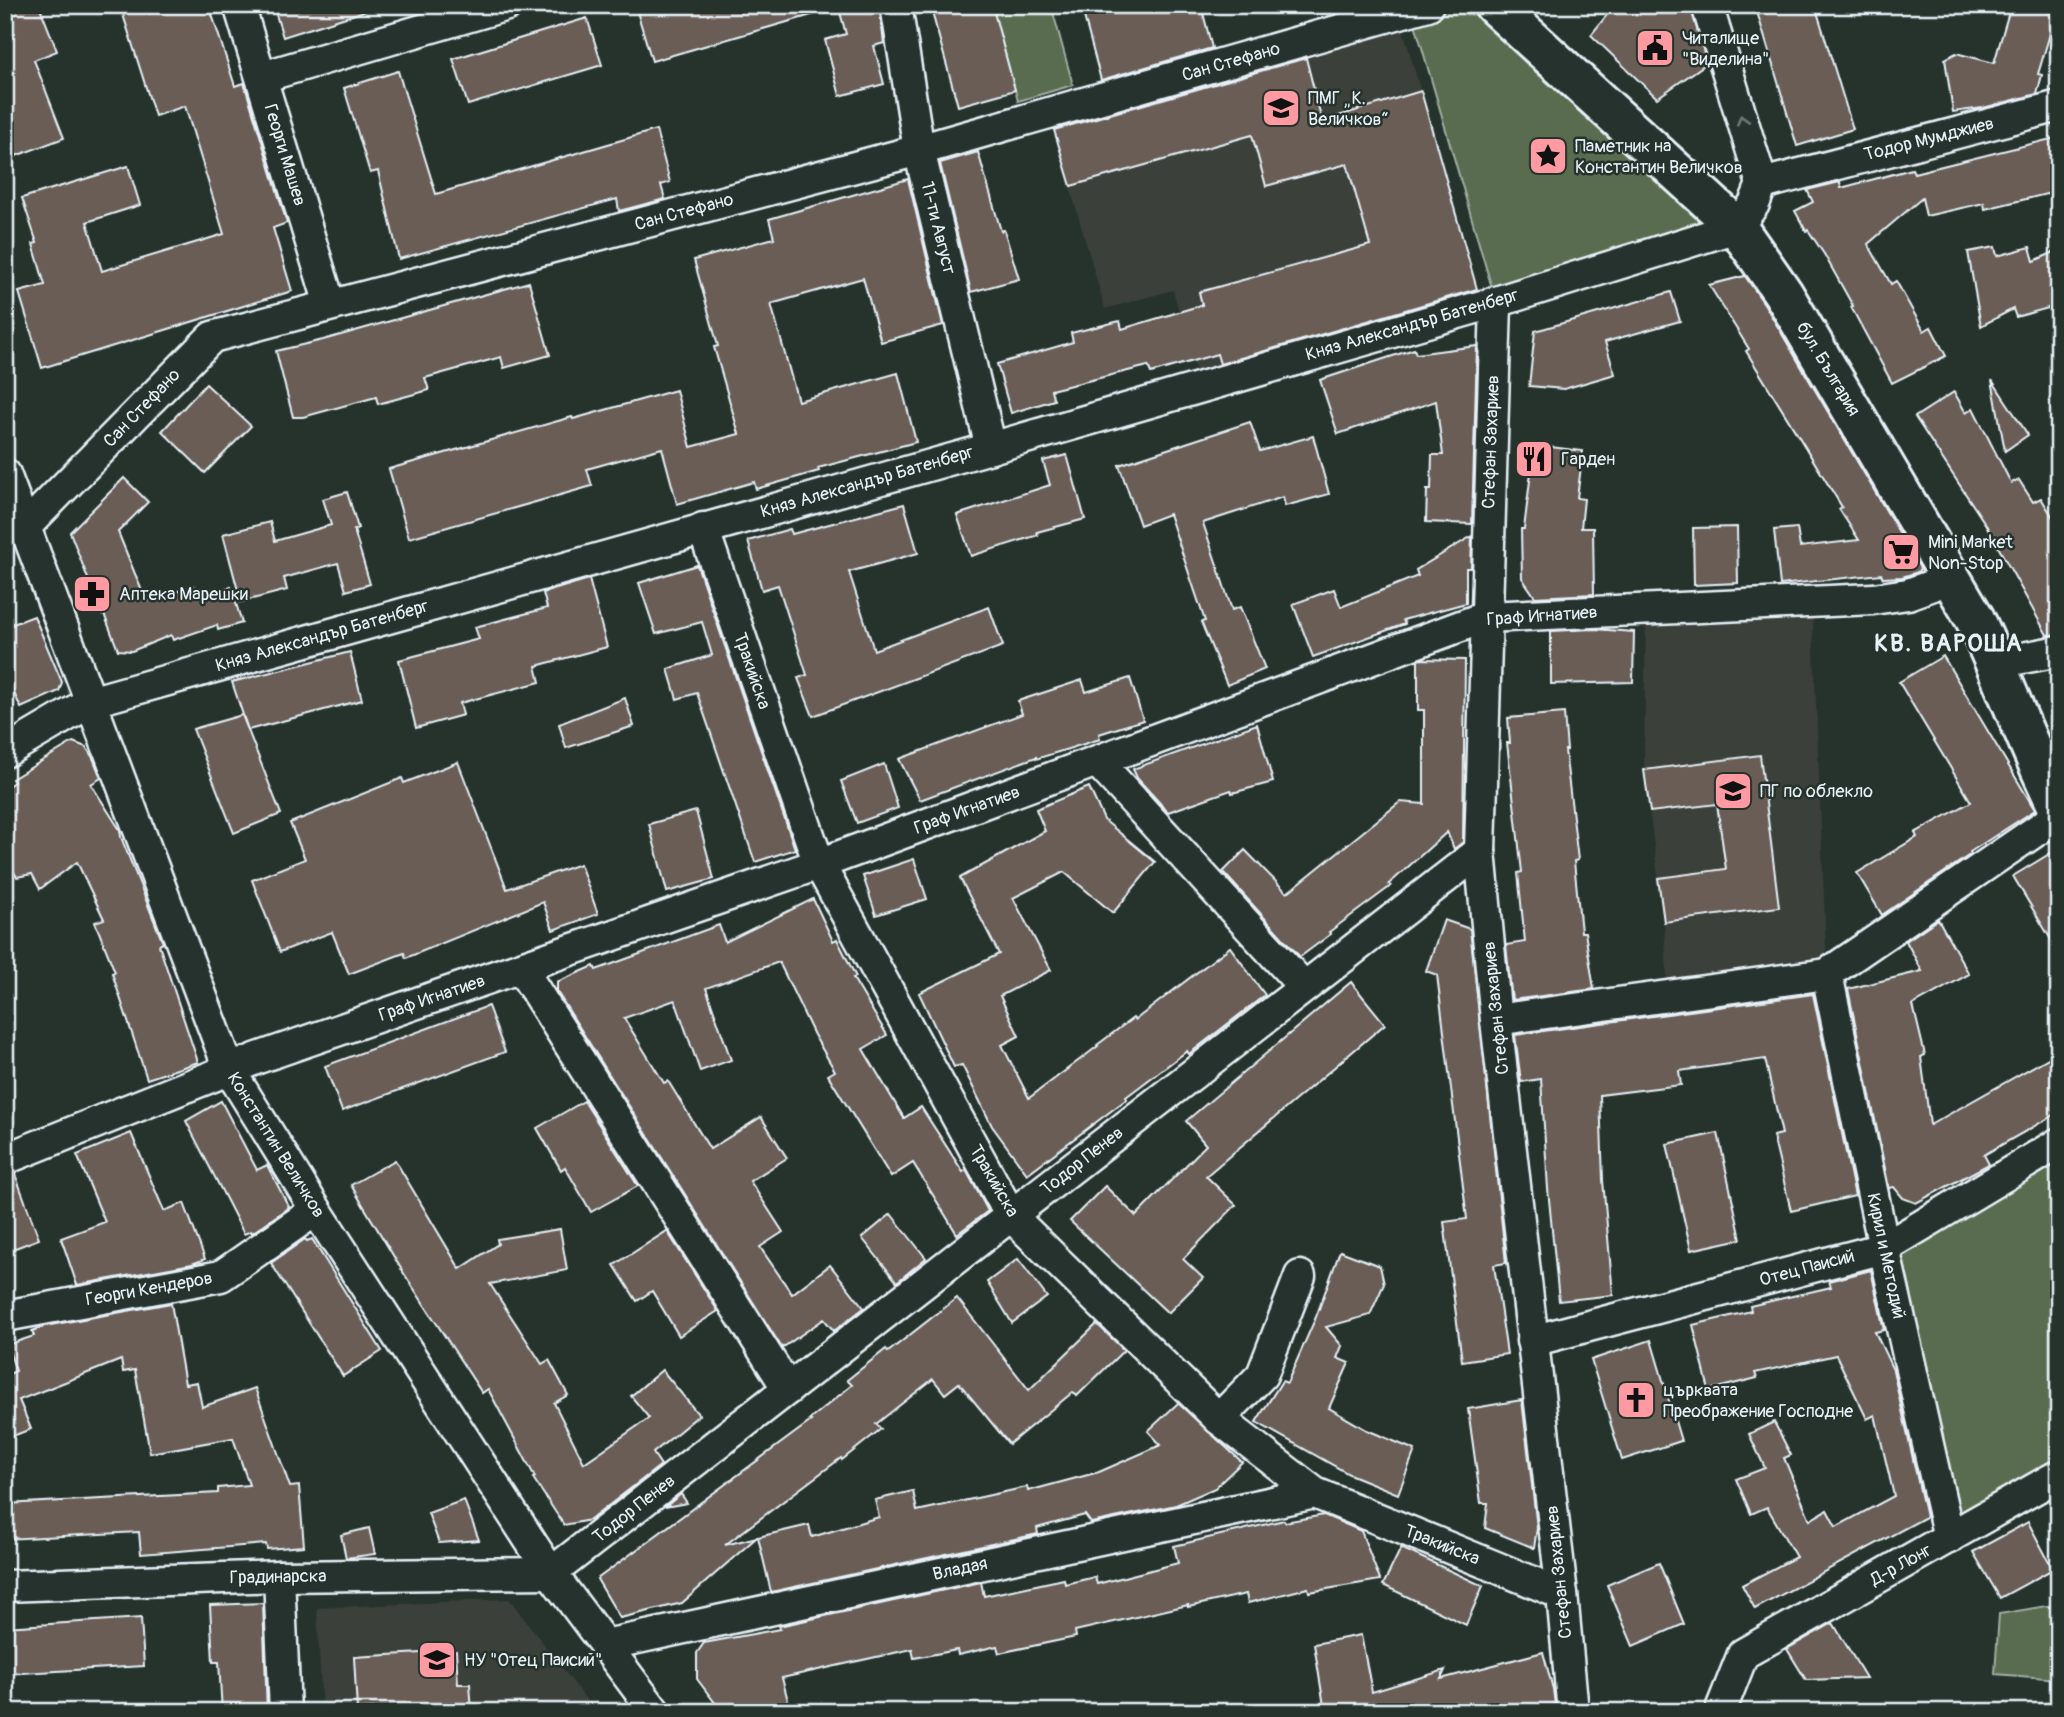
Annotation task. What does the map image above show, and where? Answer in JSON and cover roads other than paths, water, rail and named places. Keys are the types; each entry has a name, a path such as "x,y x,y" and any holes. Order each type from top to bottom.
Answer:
{"street":[{"name":"Георги Машев","path":"239,5 330,305"},
{"path":"262,77 507,5"},
{"name":"11-ти Август","path":"896,5 919,150 991,448"},
{"name":"бул. България","path":"1494,5 1737,227 1783,293 1975,619 2059,812"},
{"path":"1707,5 1762,184 1754,204 1737,227"},
{"name":"Сан Стефано","path":"25,527 212,337 919,150 1420,8"},
{"name":"Тодор Мумджиев","path":"1762,184 1799,172 2059,106"},
{"name":"Княз Александър Батенберг","path":"5,752 90,702 991,448 1496,302 1737,227"},
{"name":"Стефан Захариев","path":"1496,302 1480,851 1496,1020 1562,1594 1573,1712"},
{"name":"Константин Величков","path":"5,474 229,1069 316,1210 551,1573 655,1712"},
{"name":"Тракийска","path":"703,528 819,864 1011,1216 1219,1419 1315,1493 1562,1594"},
{"name":"Граф Игнатиев","path":"5,1159 229,1069 819,864 1485,617 1873,599 1908,594 1952,578"},
{"path":"1996,663 2059,650"},
{"path":"1098,762 1304,987"},
{"path":"1496,1020 1827,974 1987,866 2059,812"},
{"name":"Тодор Пенев","path":"551,1573 1480,851"},
{"path":"521,968 788,1389"},
{"name":"Кирил и Методий","path":"1827,974 1884,1248 1949,1538"},
{"name":"Отец Паисий","path":"1532,1341 1884,1248 2059,1143"},
{"name":"Георги Кендеров","path":"5,1316 221,1276 316,1210"},
{"path":"1219,1419 1262,1375 1300,1276"},
{"name":"Д-р Лонг","path":"1720,1712 1744,1654 2059,1475"},
{"name":"Владая","path":"605,1645 1315,1493"},
{"name":"Градинарска","path":"5,1586 279,1576 551,1573"},
{"path":"279,1576 285,1712"}],"place":[{"name":"Читалище \"Виделина\"","path":"1655,48"},
{"name":"ПМГ „К. Величков“","path":"1281,108"},
{"name":"Паметник на Константин Величков","path":"1548,156"},
{"name":"Гарден","path":"1534,459"},
{"name":"Mini Market Non-Stop","path":"1901,552"},
{"name":"Аптека Марешки","path":"92,594"},
{"name":"ПГ по облекло","path":"1733,791"},
{"name":"църквата Преображение Господне","path":"1636,1400"},
{"name":"НУ \"Отец Паисий\"","path":"437,1660"}],"district":[{"name":"КВ. ВАРОША","path":"1949,643"}]}
